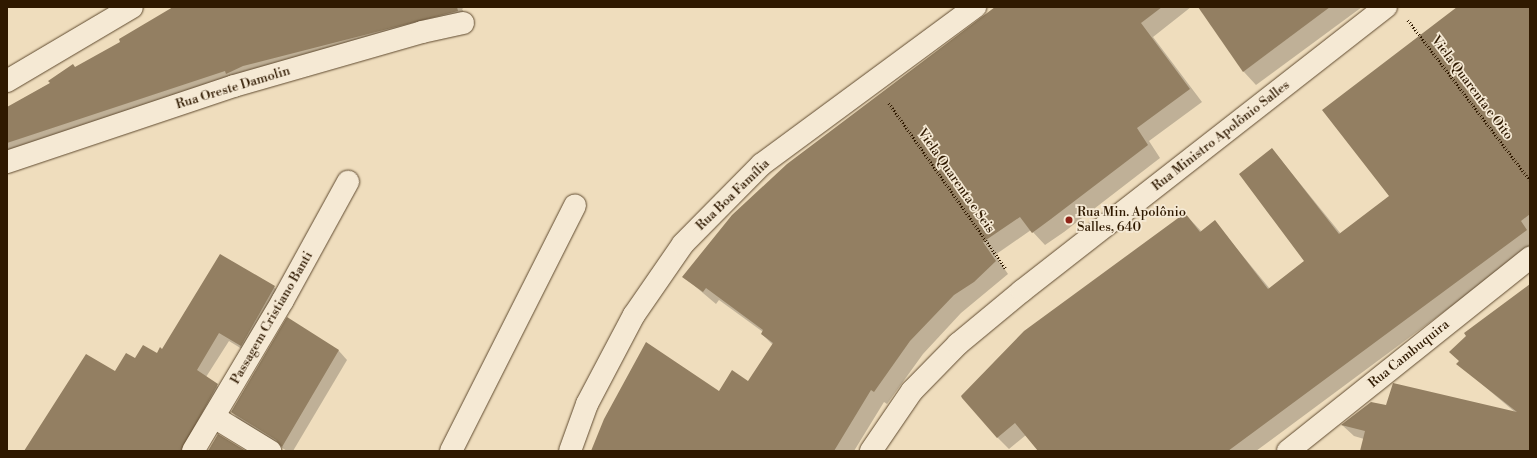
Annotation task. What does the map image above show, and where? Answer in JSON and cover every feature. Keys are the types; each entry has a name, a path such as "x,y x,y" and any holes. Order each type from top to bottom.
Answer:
{"street":[{"path":"7,81 132,7"},
{"name":"Rua Boa Família","path":"570,451 587,404 634,315 683,244 762,164 874,83 975,7"},
{"name":"Rua Ministro Apolônio Salles","path":"870,451 912,391 958,344 1022,291 1395,10"},
{"name":"Rua Oreste Damolin","path":"7,162 234,86 422,32 463,23"},
{"name":"Passagem Cristiano Banti","path":"193,451 283,300 348,182"},
{"path":"451,451 575,205"},
{"name":"Rua Cambuquira","path":"1288,451 1530,258"},
{"path":"214,417 270,451"}],"path":[{"name":"Viela Quarenta e Oito","path":"1395,10 1530,180"},
{"name":"Viela Quarenta e Seis","path":"874,83 1022,291"}],"building":[{"path":"173,7 457,7 458,11 243,66 226,74 225,71 7,143 7,107 50,83 48,81 73,64 75,67 120,42 119,39"},
{"path":"995,7 1162,7 1141,23 1190,89 1137,128 1148,145 1051,219 1032,233 1020,217 983,242 996,261 974,282 954,295 910,341 874,392 871,390 834,451 591,451 604,419 646,342 719,391 732,370 748,381 773,343 761,334 763,330 706,288 703,292 682,277 732,215 787,164"},
{"path":"1198,7 1330,7 1243,72"},
{"path":"1457,7 1530,7 1530,214 1521,221 1527,230 1228,451 1038,451 1015,423 997,438 962,398 961,396 1024,331 1185,213 1200,232 1215,220 1268,289 1304,261 1239,174 1272,148 1339,234 1389,196 1322,110"},
{"path":"220,254 275,286 241,346 219,333 197,370 218,384 181,451 24,451 86,354 115,371 126,353 135,358 143,345 157,353 160,347 162,349"},
{"path":"1530,284 1530,451 1360,451 1365,431 1341,425 1371,402 1386,405 1393,383 1517,412 1456,364 1459,361 1449,352 1466,336 1464,333"},
{"path":"287,317 339,350 282,447 276,440 231,412"},
{"path":"218,434 246,451 208,451"}],"place":[{"name":"Rua Min. Apolônio Salles, 640","path":"1069,220"}]}
